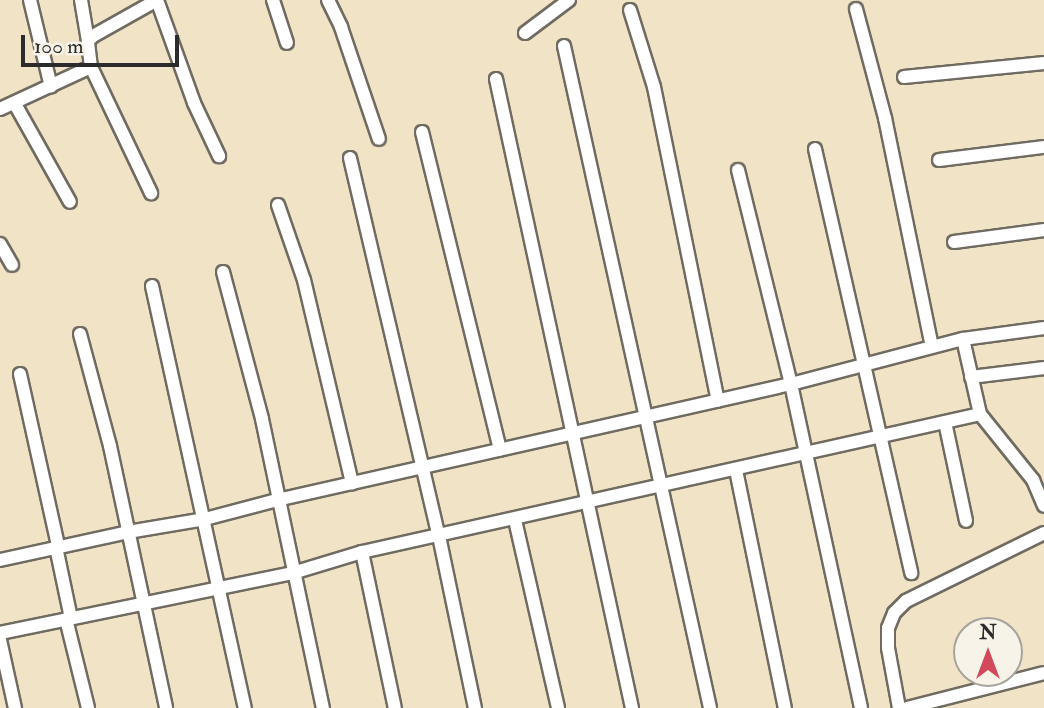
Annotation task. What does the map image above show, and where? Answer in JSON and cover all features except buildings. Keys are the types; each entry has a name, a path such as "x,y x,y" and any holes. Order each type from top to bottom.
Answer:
{"street":[{"path":"30,0 51,86"},
{"path":"81,0 92,67 151,193"},
{"path":"88,41 103,29 157,0 194,103 219,156"},
{"path":"273,0 288,43"},
{"path":"328,0 340,22 379,139"},
{"path":"525,33 569,0"},
{"path":"856,9 885,118 932,346"},
{"path":"630,10 654,87 718,401"},
{"path":"564,47 710,708"},
{"path":"904,77 1044,63"},
{"path":"0,110 92,67"},
{"path":"496,79 632,708"},
{"path":"15,104 71,202"},
{"path":"422,132 500,450"},
{"path":"939,160 1044,147"},
{"path":"815,149 911,573"},
{"path":"350,158 439,536 475,708"},
{"path":"738,170 791,384 861,708"},
{"path":"278,205 304,280 352,483"},
{"path":"954,242 1044,230"},
{"path":"0,244 12,265"},
{"path":"223,272 262,419 323,708"},
{"path":"152,286 245,708"},
{"path":"0,560 128,532 205,519 571,432 863,367 962,339 1044,328"},
{"path":"80,334 110,446 166,708"},
{"path":"962,339 979,415 1038,479 1044,506"},
{"path":"971,377 1044,368"},
{"path":"20,374 88,708"},
{"path":"0,633 296,572 362,552 979,415"},
{"path":"945,422 966,521"},
{"path":"736,470 785,708"},
{"path":"515,520 558,708"},
{"path":"899,708 888,648 888,628 894,613 906,601 1044,533"},
{"path":"362,552 395,708"},
{"path":"0,640 15,708"},
{"path":"907,708 1044,673"}]}
